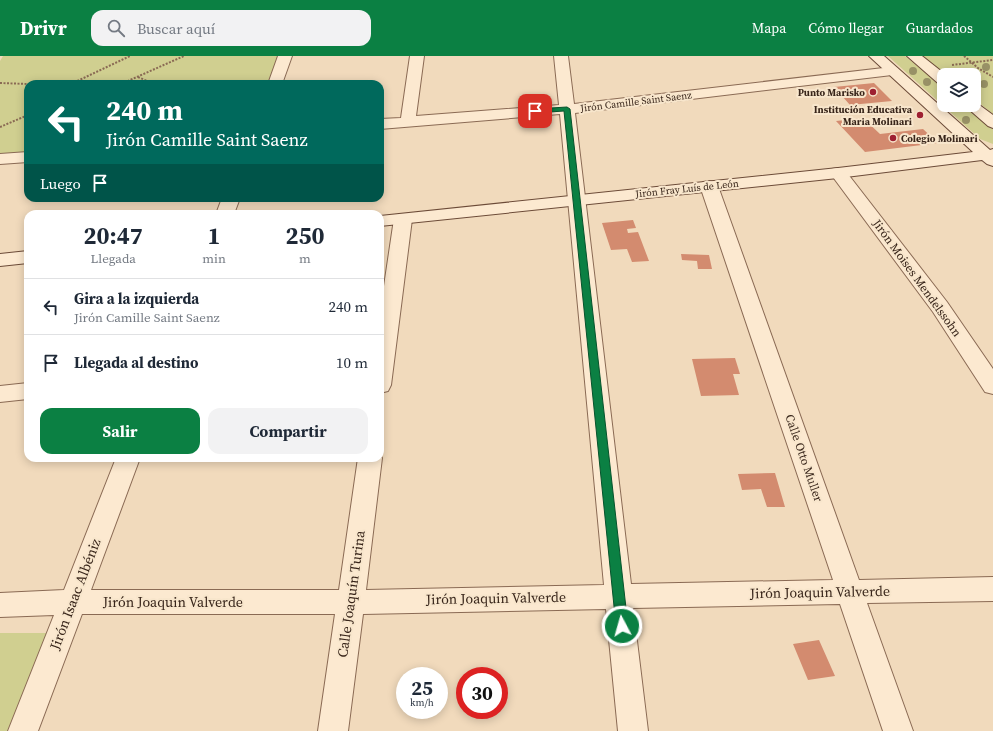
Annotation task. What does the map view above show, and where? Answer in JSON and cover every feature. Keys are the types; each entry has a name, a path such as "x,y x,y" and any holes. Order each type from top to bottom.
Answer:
{"street":[{"path":"276,80 285,56"},
{"path":"408,121 418,56"},
{"path":"561,56 633,731"},
{"path":"876,56 991,157"},
{"path":"914,56 937,75"},
{"name":"Jirón Camille Saint Saenz","path":"384,124 567,109 892,71"},
{"path":"980,112 993,123"},
{"path":"0,159 24,156"},
{"name":"Jirón Fray Luís de León","path":"384,221 991,157"},
{"name":"Jirón Moises Mendelssohn","path":"838,173 940,307 993,386"},
{"name":"Calle Otto Muller","path":"709,186 898,731"},
{"path":"384,356 403,219"},
{"path":"0,260 24,257"},
{"path":"0,394 24,391"},
{"name":"Jirón Isaac Albéniz","path":"23,731 126,462"},
{"name":"Calle Joaquín Turina","path":"333,731 369,462"},
{"name":"Jirón Joaquin Valverde","path":"0,605 72,602 350,602 993,589"}],"path":[{"path":"79,80 130,56"},
{"path":"130,80 184,56"},
{"path":"964,56 971,63 993,77"},
{"path":"927,67 993,60"},
{"path":"138,76 146,80"},
{"path":"0,83 24,84"},
{"path":"0,127 24,117"}],"shaded area":[{"path":"3,56 280,56 271,80 24,80 24,152 0,154 0,61"},
{"path":"888,56 905,56 937,82 937,100"},
{"path":"921,56 993,56 993,114 981,105 981,68 937,69"},
{"path":"950,112 973,112 993,129 993,144 980,139"},
{"path":"0,633 52,633 14,731 0,731"}],"building":[{"path":"874,83 892,101 850,105 834,87"},
{"name":"Colegio Molinari","path":"863,118 880,134 923,129 938,143 865,152 836,121"},
{"path":"633,220 636,228 627,229 628,233 638,232 649,261 632,262 627,249 611,250 602,223"},
{"path":"681,254 709,255 712,269 698,269 697,261 682,260"},
{"path":"735,358 740,374 733,374 739,395 701,396 692,359"},
{"path":"775,473 785,507 767,507 761,489 742,490 738,474"},
{"path":"819,640 835,676 808,680 793,644"}],"place":[{"name":"Punto Marisko","path":"873,92"},
{"name":"Institución Educativa Maria Molinari","path":"920,115"},
{"name":"Colegio Molinari","path":"893,138"}],"route":[{"path":"535,111 567,109 622,626"}]}
